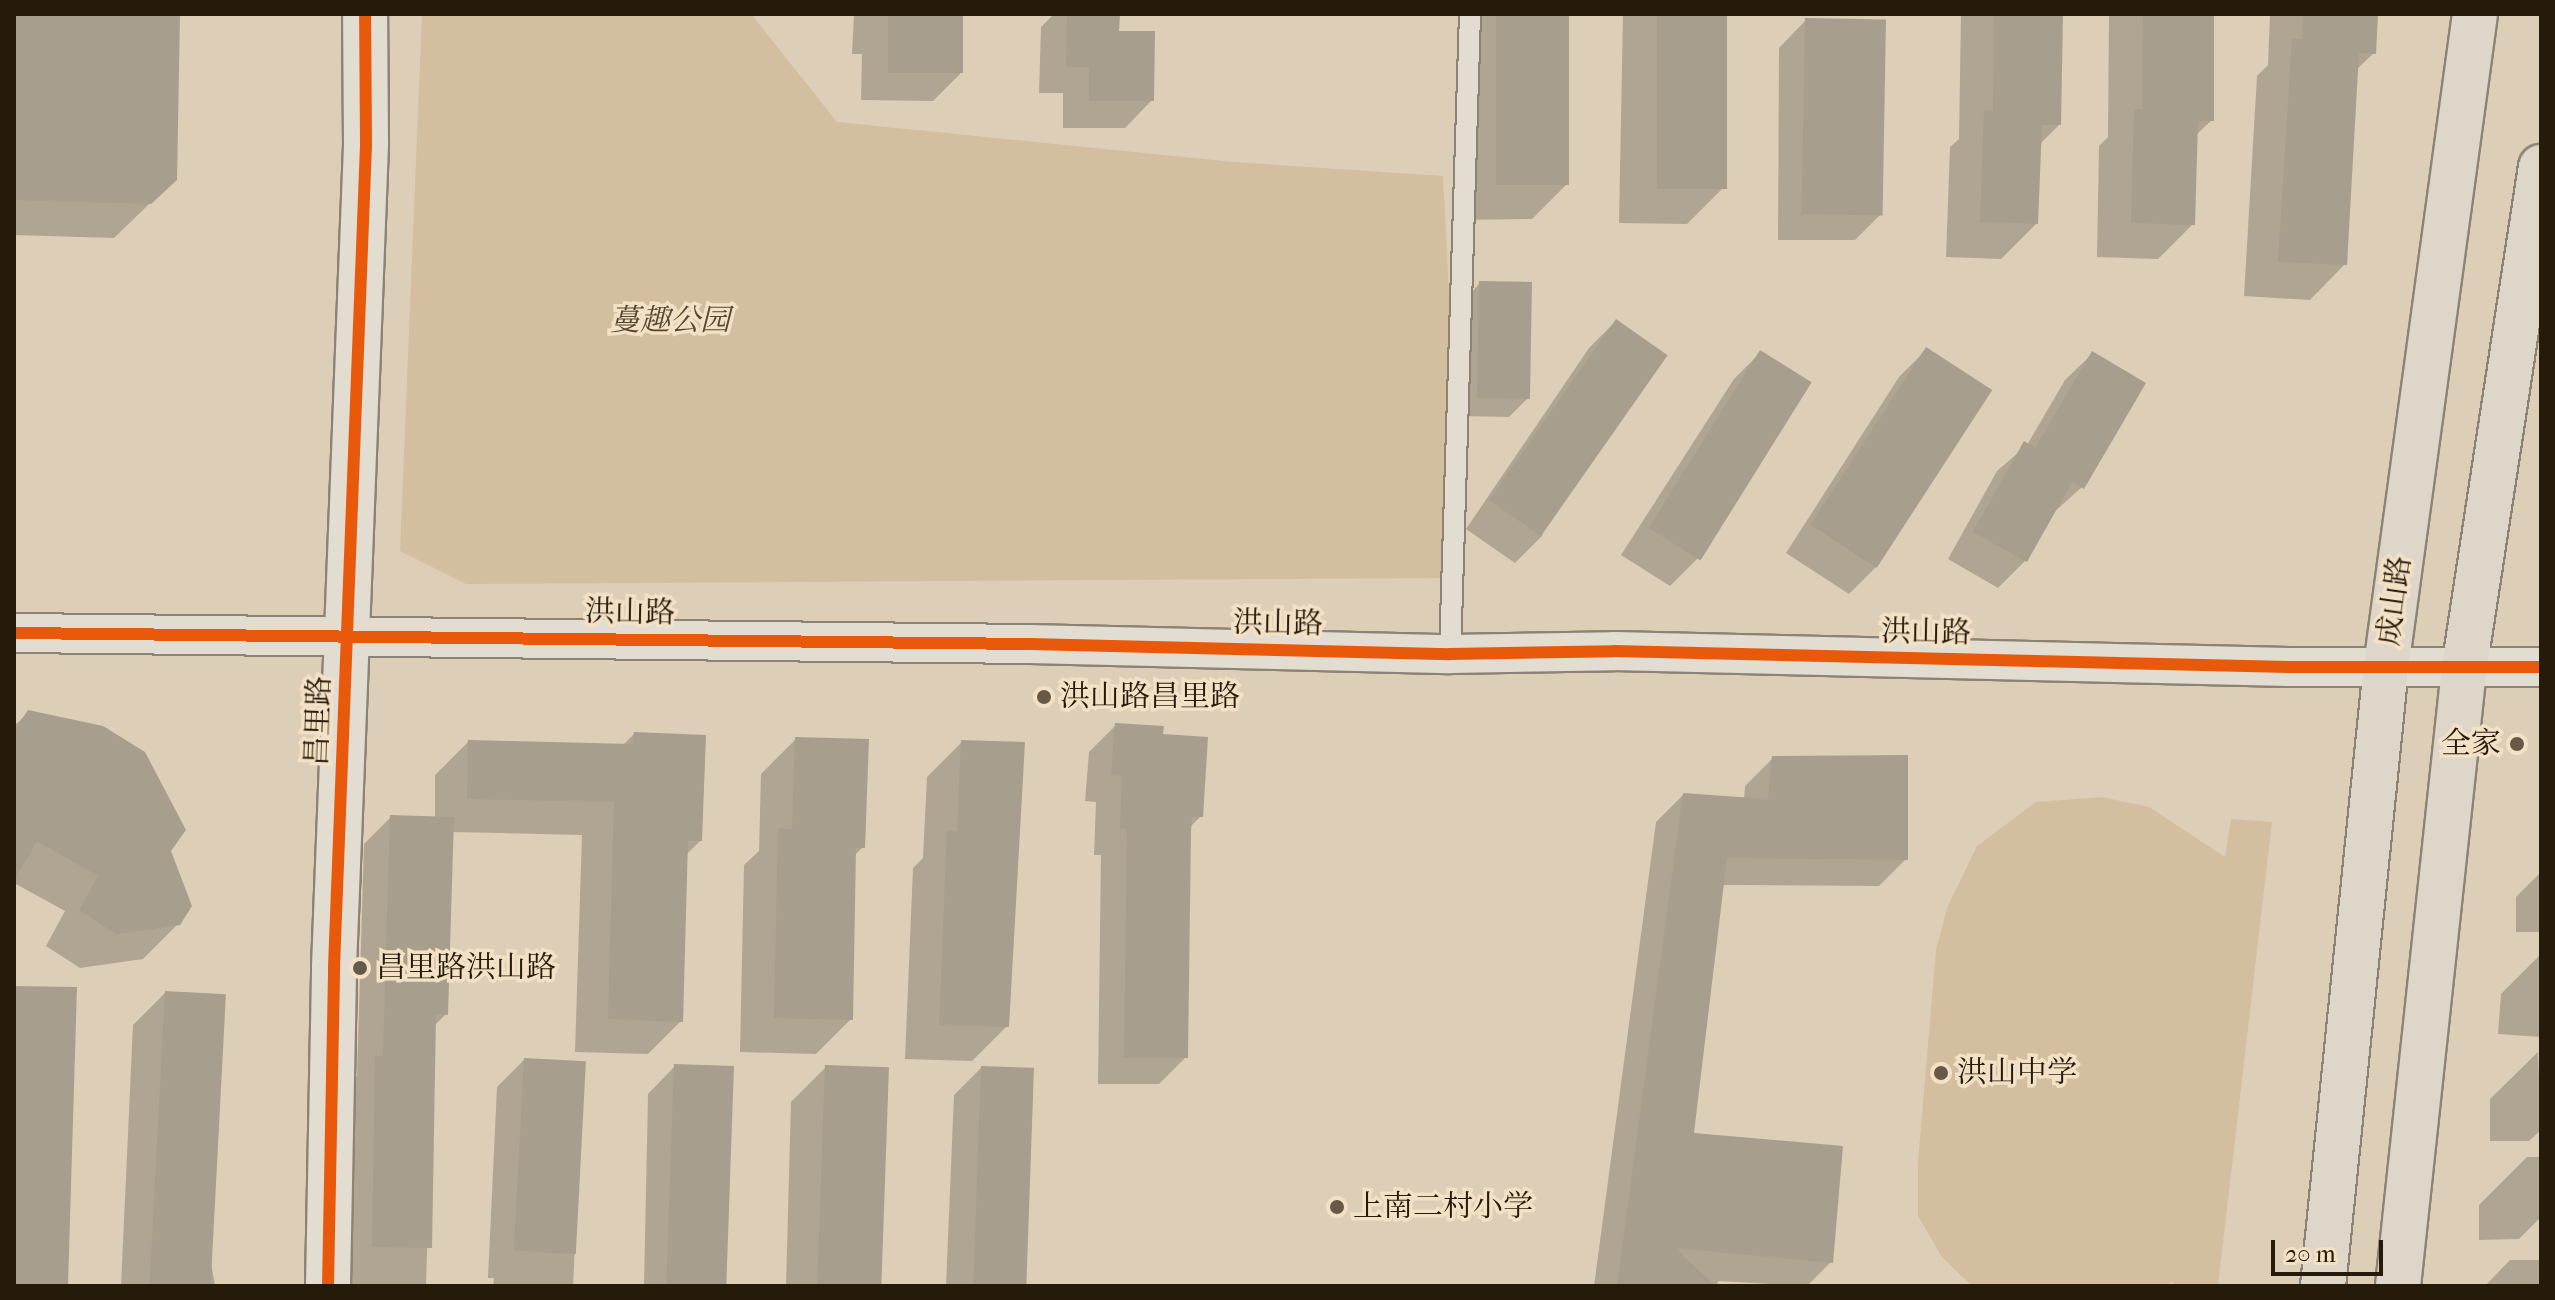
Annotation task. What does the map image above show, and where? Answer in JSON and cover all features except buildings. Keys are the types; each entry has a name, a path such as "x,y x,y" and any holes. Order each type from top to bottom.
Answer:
{"main road":[{"name":"成山路","path":"2323,1286 2386,667 2475,14"},
{"path":"2398,1286 2464,669 2541,167"}],"street":[{"name":"昌里路","path":"328,1286 366,144 365,14"},
{"name":"洪山路","path":"14,633 1450,654 1614,651 2464,669 2541,667"}],"lane":[{"path":"1450,654 1470,14"}],"green space":[{"name":"蔓趣公园","path":"422,14 751,14 837,122 1233,162 1443,176 1456,431 1442,578 466,584 400,551"},
{"path":"2102,797 2149,807 2225,857 2231,819 2272,822 2218,1286 2173,1286 2173,1281 2165,1286 1972,1286 1942,1257 1918,1216 1918,1162 1936,950 1947,908 1977,846 2036,802"}],"cycle path":[{"path":"328,1286 334,967 366,144 365,14"},
{"path":"14,633 1030,644 1450,654 1614,651 2289,667 2541,667"}],"place":[{"name":"洪山路昌里路","path":"1044,697"},
{"name":"全家","path":"2517,744"},
{"name":"昌里路洪山路","path":"360,968"},
{"name":"洪山中学","path":"1941,1073"},
{"name":"上南二村小学","path":"1337,1207"}]}
